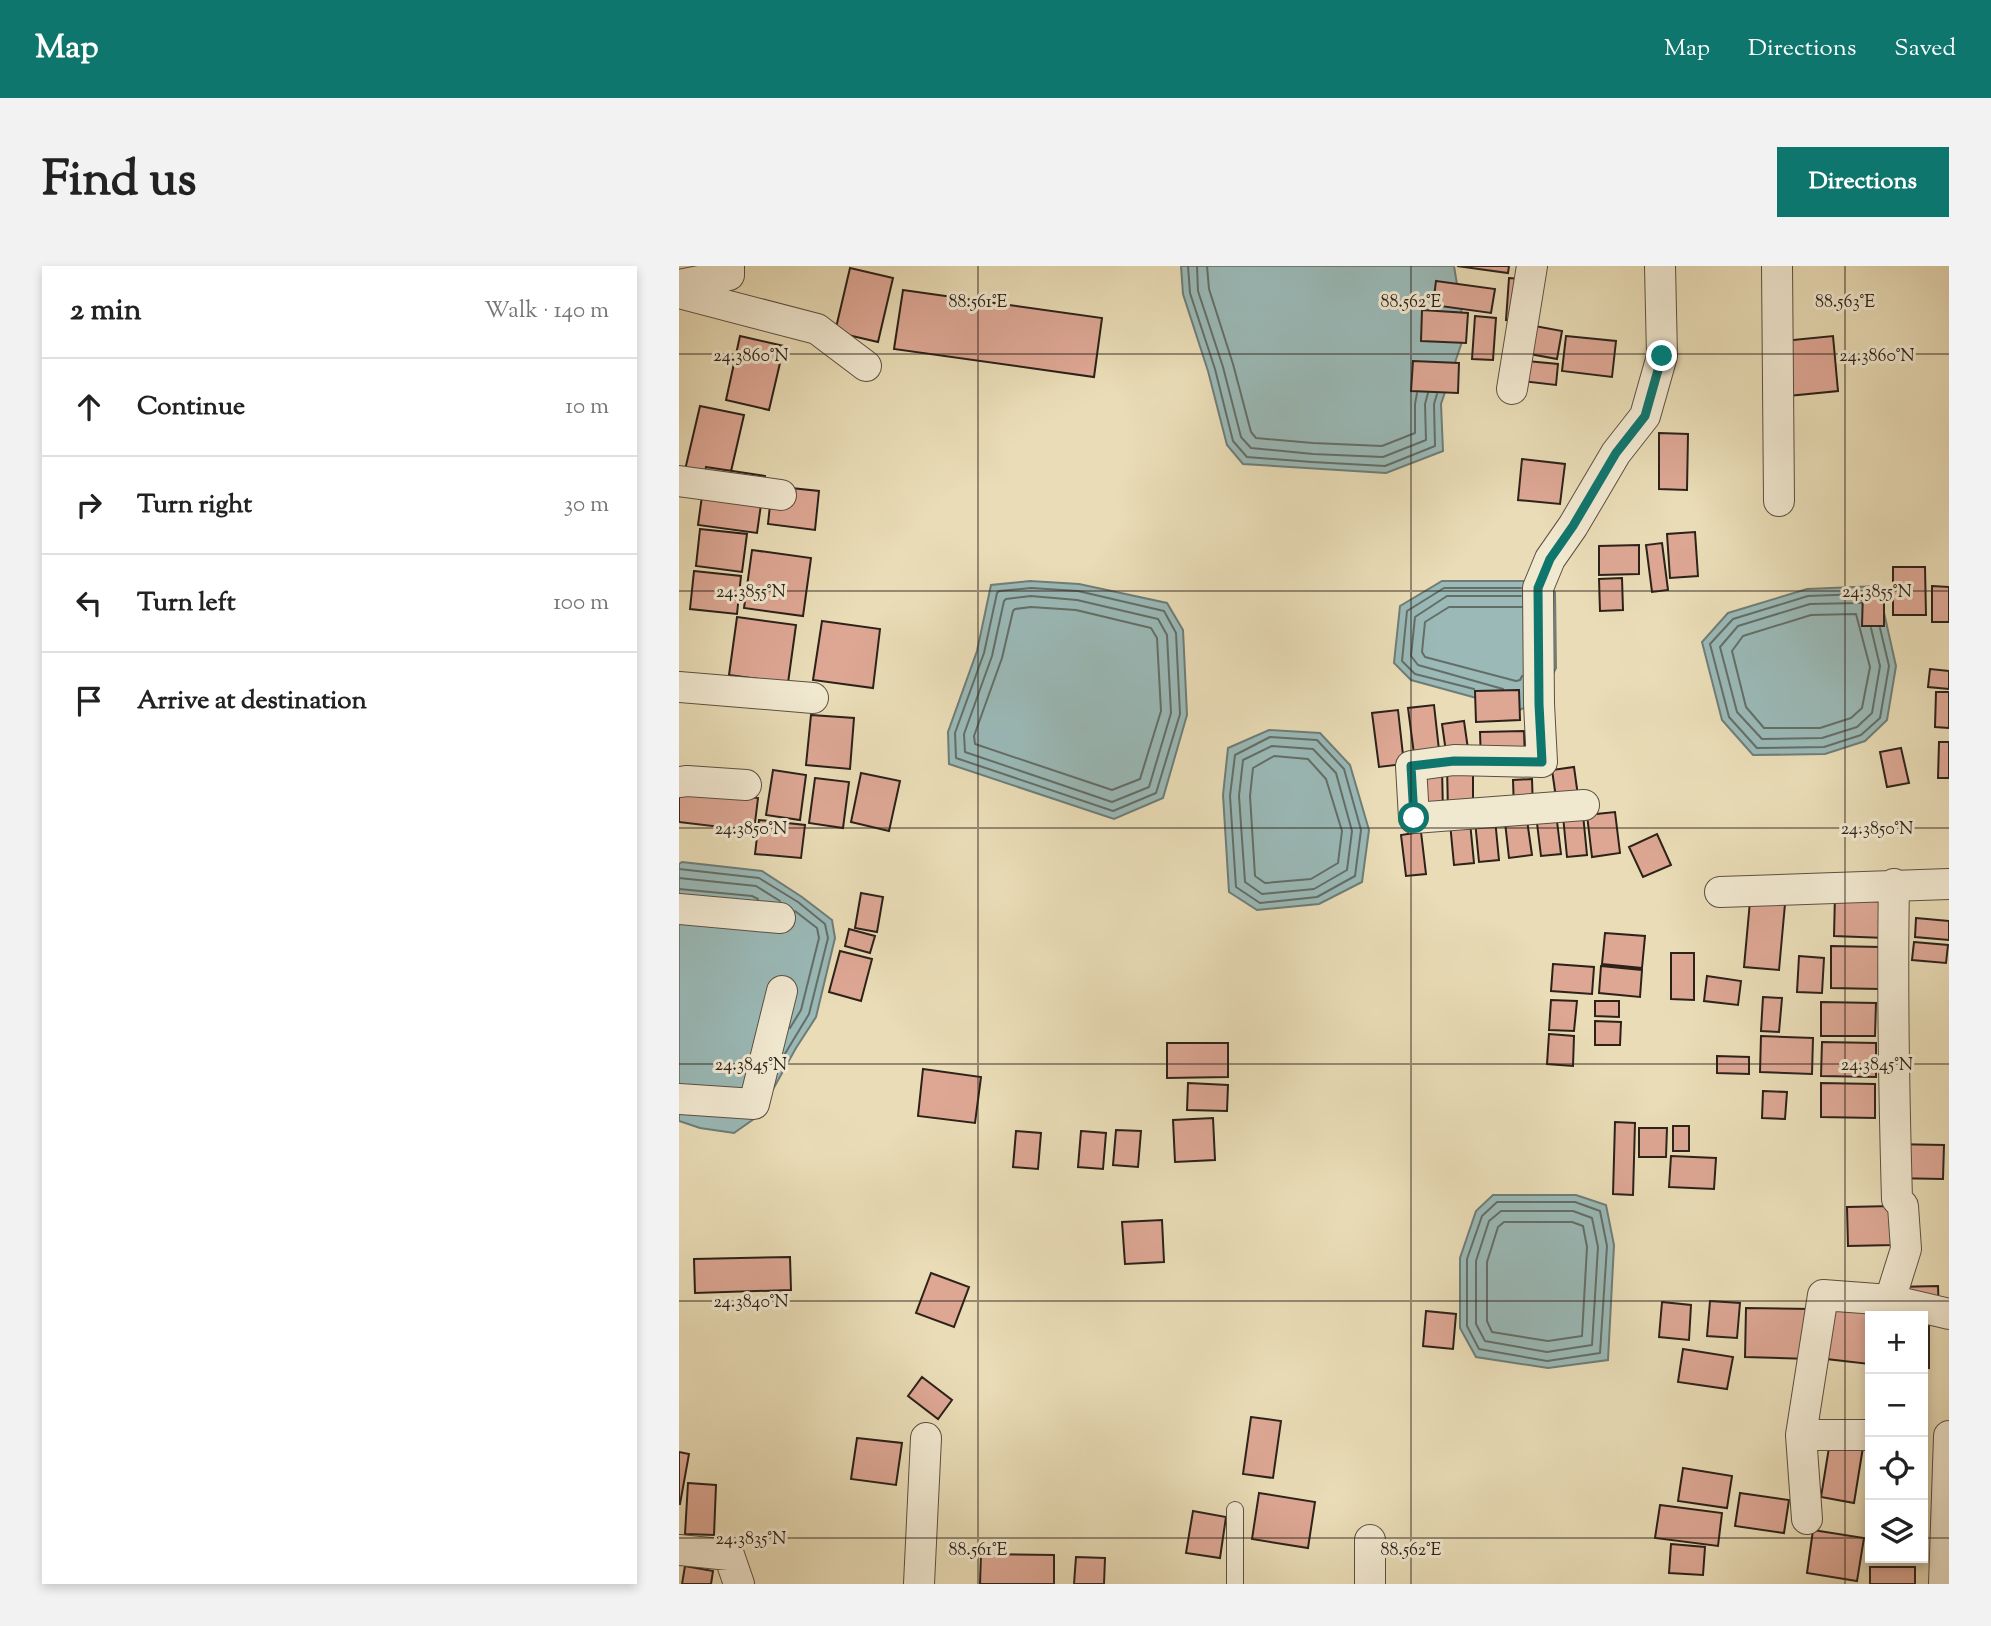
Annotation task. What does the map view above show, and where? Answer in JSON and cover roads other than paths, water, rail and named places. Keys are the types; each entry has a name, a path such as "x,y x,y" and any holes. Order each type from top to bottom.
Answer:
{"street":[{"path":"679,285 729,275 729,266"},
{"path":"1513,388 1532,266"},
{"path":"1584,805 1414,818 1411,766 1454,761 1542,762 1538,588 1550,559 1616,453 1645,416 1662,356 1660,266"},
{"path":"1777,266 1779,501"},
{"path":"679,293 817,329 866,366"},
{"path":"679,481 781,495"},
{"path":"679,687 813,698"},
{"path":"679,782 746,785"},
{"path":"1889,1308 1906,1249 1903,1206 1897,1199 1894,884"},
{"path":"1720,892 1949,884"},
{"path":"679,909 780,918"},
{"path":"679,1099 754,1104 782,991"},
{"path":"1807,1519 1801,1435 1823,1295 1889,1308 1949,1314"},
{"path":"1801,1435 1865,1435"},
{"path":"919,1584 926,1438"},
{"path":"1928,1438 1949,1438 1944,1584"},
{"path":"1370,1540 1370,1584"},
{"path":"679,1550 729,1555 739,1584"}],"lane":[{"path":"1235,1510 1235,1584"}],"water":[{"path":"1181,266 1454,266 1465,333 1441,404 1443,451 1386,473 1243,464 1227,445 1208,371 1183,294"},
{"path":"1030,581 1079,584 1167,603 1183,630 1187,715 1163,798 1114,819 949,764 948,732 977,651 991,585"},
{"path":"1442,581 1534,581 1555,592 1556,668 1540,699 1520,710 1411,680 1394,663 1400,606"},
{"path":"1878,586 1896,666 1887,720 1865,741 1825,754 1753,755 1722,720 1702,642 1728,613 1807,589"},
{"path":"1269,730 1320,733 1350,765 1369,830 1362,882 1319,904 1257,910 1229,892 1223,795 1228,748"},
{"path":"682,862 762,871 832,920 835,938 816,1017 758,1116 734,1133 700,1128 679,1121 679,864"},
{"path":"1493,1195 1576,1195 1606,1205 1614,1245 1608,1360 1548,1368 1476,1357 1460,1328 1460,1258 1476,1211"}]}
